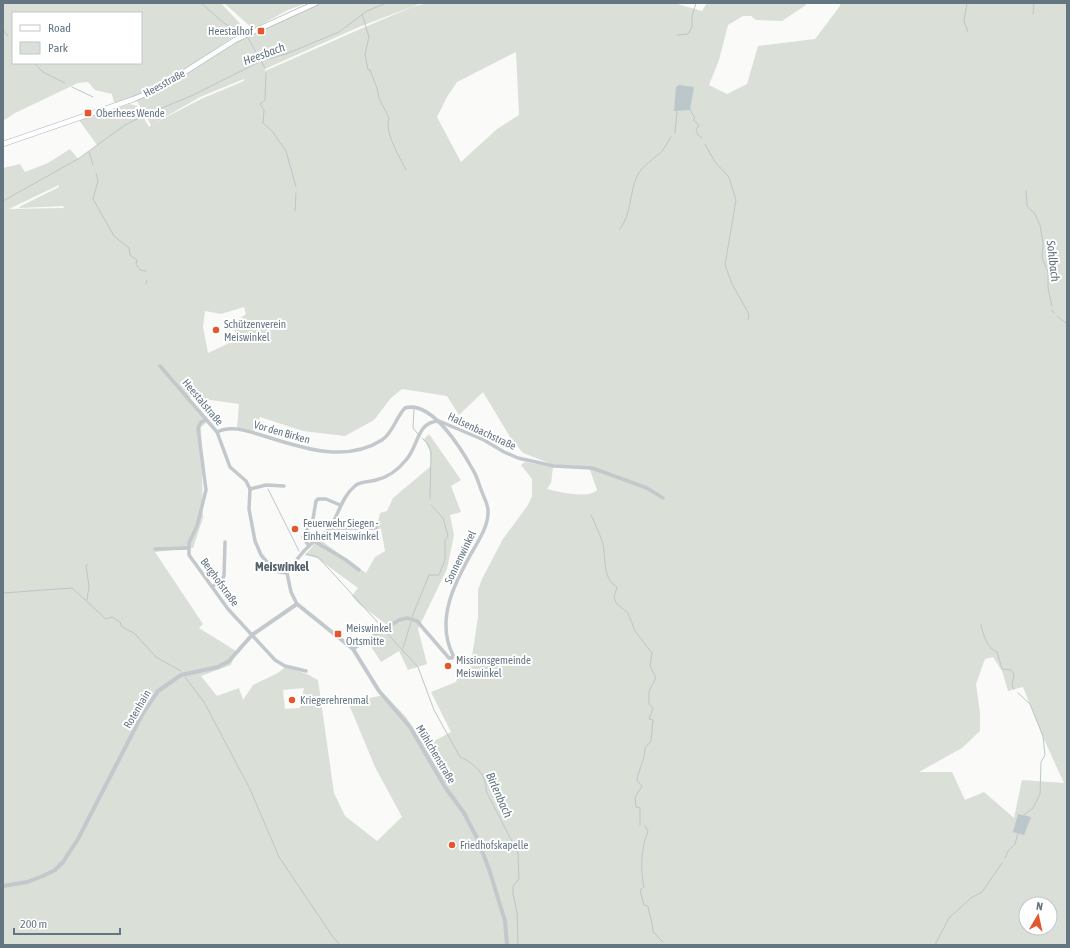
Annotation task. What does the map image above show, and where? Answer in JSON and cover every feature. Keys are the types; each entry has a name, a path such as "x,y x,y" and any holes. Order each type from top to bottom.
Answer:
{"main road":[{"name":"Heesstraße","path":"3,144 134,99 161,87 235,40 316,3"}],"street":[{"name":"Heestalstraße","path":"160,366 217,432 230,467 246,481 250,489"},
{"name":"Vor den Birken","path":"217,432 224,429 238,429 299,447 345,453 356,451 382,440 405,408 418,407 439,421"},
{"path":"155,549 188,548 197,526 206,490 198,428 201,422 206,420"},
{"name":"Halsenbachstraße","path":"287,573 309,546 329,528 340,505 358,484 383,478 391,474 409,457 424,426 432,422 439,421 484,440 504,452 518,458 559,467 592,468 647,488 663,498"},
{"name":"Sonnenwinkel","path":"353,649 399,620 407,618 417,621 449,658 453,657 446,629 446,615 455,584 481,536 489,511 474,471 439,421"},
{"path":"284,486 266,485 250,489 249,509 258,550 272,568 279,572 287,573 291,592 297,604"},
{"path":"309,546 303,537 313,519 316,501 318,499 326,499 340,505"},
{"path":"329,528 377,528"},
{"path":"314,541 346,560 359,570"},
{"path":"212,588 224,576 225,542"},
{"name":"Berghofstraße","path":"188,548 189,555 212,588 228,609 252,635 276,660 285,666 306,671"},
{"name":"Mühlchenstraße","path":"297,604 353,649 379,690 410,727 445,787 472,827 489,869 505,921 507,945"},
{"name":"Rotenhain","path":"3,886 27,882 43,876 55,870 63,862 78,839 152,698 165,684 181,675 218,666 229,661 252,635 297,604"}],"green space":[{"path":"3,3 221,3 245,29 181,72 147,91 130,98 114,103 112,94 95,90 88,82 78,83 15,113 3,121"},
{"path":"224,3 307,3 288,10 253,29"},
{"path":"321,3 422,3 359,27 265,69 265,71 412,7 428,3 674,3 702,11 707,3 806,3 806,5 782,21 756,20 751,16 743,16 728,25 719,60 709,85 727,94 747,84 758,46 815,39 840,6 840,3 1067,3 1067,945 3,945 3,168 20,164 25,172 48,163 70,149 78,159 97,145 79,120 130,104 137,106 149,127 151,125 137,101 163,88 236,40","holes":["516,52 519,115 497,129 461,162 437,117 447,97 457,82","244,79 244,81 201,99 153,124 200,97","59,185 59,187 19,207 63,206 64,208 9,209","244,307 246,314 232,324 238,339 208,353 203,327 205,311 221,314","402,389 447,396 459,415 483,392 510,437 523,453 562,468 587,468 590,470 597,490 593,493 581,494 547,489 551,483 553,467 525,462 521,465 532,479 532,496 528,505 503,539 482,579 478,590 478,617 470,670 459,673 456,682 431,692 451,732 425,746 406,717 385,695 348,702 375,767 402,817 377,841 345,816 334,793 318,680 307,674 285,667 278,673 253,685 243,700 239,688 217,696 201,676 231,665 236,651 199,628 203,624 155,552 193,548 203,518 201,427 207,422 189,397 239,404 237,428 255,431 260,417 303,431 345,436 374,420 391,398","993,657 1002,671 1008,691 1023,687 1042,735 1064,783 1022,780 1014,818 984,792 965,800 952,772 919,772 962,748 980,731 980,713 976,684 985,659","304,688 300,708 285,709 283,690"]},
{"path":"429,434 461,480 451,486 461,512 450,515 454,535 447,569 418,629 427,664 408,670 399,651 381,662 368,642 386,624 359,604 352,596 358,588 317,558 305,555 319,539 366,573 375,557 385,551 381,529 377,526 380,513 387,511 393,498 431,466 430,451 424,439"}],"shaded area":[{"path":"679,85 694,87 690,110 674,111 676,87"},
{"path":"1018,814 1031,817 1024,835 1013,832"}],"waterway":[{"path":"201,3 225,24 242,32"},
{"name":"Heesbach","path":"145,115 191,96 261,61 286,54 339,32 367,11 386,3"},
{"path":"677,35 688,34 692,27 692,16 696,3"},
{"path":"967,3 964,21 968,32"},
{"path":"1033,14 1034,3"},
{"path":"362,14 369,37 365,54 368,70 370,70 379,98 389,118 388,124 391,138 406,170"},
{"path":"3,30 8,36"},
{"path":"248,38 265,68"},
{"path":"35,64 43,72 65,83"},
{"path":"266,73 265,100 260,104 264,110 263,123 272,131 286,151 296,187"},
{"path":"72,87 93,97"},
{"path":"690,110 695,118 693,120 699,125 696,130 698,135 702,138"},
{"path":"675,133 677,111"},
{"name":"Heesbach","path":"3,201 78,159 125,125 141,117"},
{"path":"620,229 627,216 634,183 639,172 663,150 671,137"},
{"path":"705,144 715,162 729,177 736,200 725,265 732,284 749,314 748,320"},
{"path":"89,152 93,165"},
{"path":"96,173 98,181 93,199 114,236 129,248 130,255 137,260 136,264 140,270 146,271"},
{"name":"Sohlbach","path":"1026,191 1027,206 1035,214 1040,225 1043,243 1042,258 1048,272 1048,288 1052,306"},
{"path":"295,211 296,193"},
{"path":"146,284 147,280"},
{"name":"Sohlbach","path":"1057,316 1067,324"},
{"path":"414,409 413,428 418,434"},
{"path":"422,438 428,444 431,452 430,499"},
{"name":"Birlenbach","path":"268,489 299,551"},
{"path":"412,617 429,575 439,575 445,560 445,540 448,536 443,518 431,505"},
{"path":"591,515 602,541 605,566 609,578 617,587 614,597 616,603 628,613 635,631 652,653 650,666 656,678 649,691 649,704 653,708 649,719 653,720 651,741 645,748 637,780 642,786 635,797 636,807 640,808 640,825"},
{"name":"Birlenbach","path":"306,554 318,557 382,627"},
{"path":"87,600 89,586 86,566 88,564"},
{"path":"3,593 72,588 106,619 112,617 120,622 122,627 134,633 156,657 181,671"},
{"path":"403,648 411,622"},
{"path":"981,625 984,637 988,644 997,652 1002,669 1011,670 1014,674 1012,686 1014,689"},
{"name":"Birlenbach","path":"385,631 418,667 434,710 460,757 470,762 479,770 485,780 486,791 518,853 519,879 513,886 513,894 517,912 518,945"},
{"path":"185,677 204,702 250,789 279,857 340,945"},
{"path":"1018,693 1030,704 1043,736 1045,755 1041,762 1040,794 1033,808 1024,815"},
{"path":"645,826 648,831 642,859 644,887 640,890 644,905 648,906 653,932 663,942"},
{"path":"1005,858 1008,851 1015,844 1018,833"},
{"path":"935,945 949,918 971,898 982,892 1002,863"}],"place":[{"name":"Heestalhof","path":"261,31"},
{"name":"Oberhees Wende","path":"88,113"},
{"name":"Schützenverein Meiswinkel","path":"216,330"},
{"name":"Feuerwehr Siegen - Einheit Meiswinkel","path":"295,529"},
{"name":"Meiswinkel Ortsmitte","path":"338,634"},
{"name":"Missionsgemeinde Meiswinkel","path":"448,666"},
{"name":"Kriegerehrenmal","path":"292,700"},
{"name":"Friedhofskapelle","path":"452,845"}],"district":[{"name":"Meiswinkel","path":"282,566"}]}
